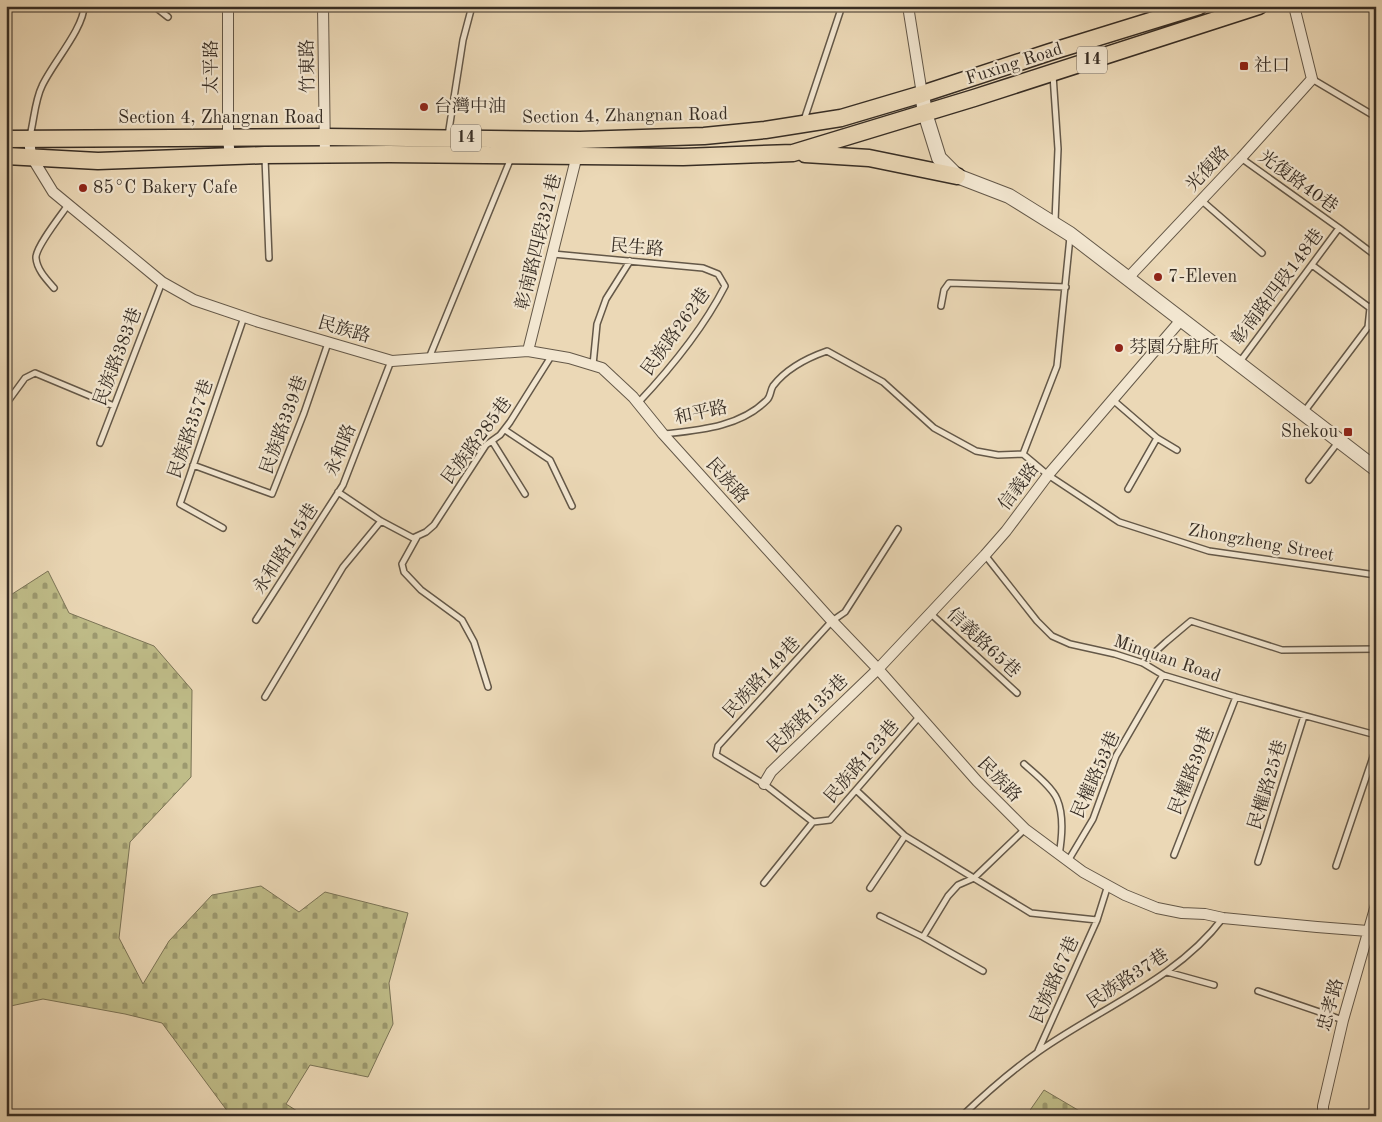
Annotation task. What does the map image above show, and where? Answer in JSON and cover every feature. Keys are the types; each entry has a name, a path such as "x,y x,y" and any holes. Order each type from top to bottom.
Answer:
{"main road":[{"name":"Fuxing Road","path":"922,94 1199,6"},
{"name":"Fuxing Road","path":"925,113 1259,6"},
{"name":"Section 4, Zhangnan Road","path":"6,156 98,161 265,155 512,155 765,130 841,118 922,94"},
{"name":"Section 4, Zhangnan Road","path":"6,139 448,138 683,157 793,154 925,113"},
{"path":"793,154 869,158 957,176"}],"street":[{"name":"太平路","path":"228,6 228,138 230,157"},
{"name":"竹東路","path":"323,6 325,156"},
{"path":"908,6 925,113 939,158 957,176 1009,196 1070,234 1376,469"},
{"path":"1294,6 1312,79"},
{"name":"光復路","path":"1127,279 1241,158 1312,79"},
{"name":"民族路","path":"29,139 31,156 53,192 162,282 194,300 244,317 392,361 528,351 602,368 638,403 663,434 832,622 878,669 977,781 1025,829 1082,872 1125,895 1157,908 1223,918 1368,930"},
{"name":"彰南路四段321巷","path":"528,351 579,148"},
{"name":"信義路","path":"878,669 1006,531 1048,475 1181,320"},
{"name":"民族路135巷","path":"764,784 771,772 878,669"},
{"name":"忠孝路","path":"1323,1116 1323,1106 1343,1020 1376,905"}],"lane":[{"path":"29,139 42,87 84,14 84,6"},
{"path":"154,6 168,17"},
{"path":"448,154 448,138 463,40 472,6"},
{"path":"803,124 842,6"},
{"path":"1053,72 1058,149 1055,224"},
{"path":"1312,79 1376,117"},
{"path":"265,155 269,258"},
{"path":"429,359 512,155"},
{"name":"光復路40巷","path":"1241,158 1376,256"},
{"path":"1201,200 1262,253"},
{"path":"54,288 38,267 36,257 38,248 68,205"},
{"name":"彰南路四段148巷","path":"1238,363 1339,228"},
{"path":"1024,454 1057,366 1070,234"},
{"name":"民生路","path":"553,254 703,268 718,274"},
{"path":"593,365 597,324 606,299 630,261"},
{"path":"1312,266 1370,308"},
{"name":"民族路262巷","path":"638,403 667,372 715,305 725,286 718,274"},
{"name":"民族路383巷","path":"100,443 162,282"},
{"path":"941,306 944,290 949,283 1066,287"},
{"path":"1303,413 1368,327 1370,308 1376,300"},
{"name":"民族路357巷","path":"223,528 180,504 244,317"},
{"path":"1368,327 1376,330"},
{"name":"民族路339巷","path":"193,465 272,494 304,412 328,342"},
{"name":"和平路","path":"663,434 724,425 748,415 769,399 772,388 804,359 827,351 882,382 934,428 976,451 998,455 1024,454"},
{"name":"民族路285巷","path":"417,536 426,532 434,525 486,445 504,430 552,355"},
{"name":"永和路","path":"392,361 343,485 338,492 381,521 413,538 417,536"},
{"path":"6,404 25,378 35,373 114,406"},
{"path":"1112,400 1158,438 1177,450"},
{"path":"504,430 550,460 572,506"},
{"path":"1128,489 1158,438"},
{"path":"1309,480 1339,440"},
{"path":"492,441 525,494"},
{"name":"Zhongzheng Street","path":"1024,454 1048,475 1119,522 1209,551 1376,575"},
{"name":"永和路145巷","path":"256,620 338,492"},
{"path":"265,697 343,567 381,521"},
{"name":"民族路149巷","path":"764,784 716,755 718,746 832,622 845,612 898,529"},
{"path":"417,536 402,564 404,572 421,590 462,620 474,642 488,687"},
{"name":"Minquan Road","path":"985,555 1037,621 1052,636 1070,644 1115,654 1143,663 1163,675 1376,735"},
{"name":"信義路65巷","path":"930,613 1016,692"},
{"path":"1143,663 1191,622 1282,650 1376,649"},
{"name":"民權路53巷","path":"1068,861 1093,819 1116,756 1163,675"},
{"name":"民權路39巷","path":"1174,855 1236,697"},
{"name":"民權路25巷","path":"1258,862 1304,716"},
{"name":"民族路123巷","path":"764,883 813,822 830,820 919,717"},
{"path":"1336,866 1376,748"},
{"path":"1024,764 1057,798 1060,812 1061,841 1059,855"},
{"path":"764,784 813,822"},
{"path":"856,790 905,836 974,878"},
{"path":"923,937 948,896 958,885 974,878 1025,829"},
{"path":"870,888 905,836"},
{"name":"民族路67巷","path":"974,878 1031,913 1097,920"},
{"name":"民族路67巷","path":"1038,1052 1097,920 1108,885"},
{"path":"880,916 923,937 983,971"},
{"name":"民族路37巷","path":"962,1116 983,1096 1038,1052 1167,972 1209,936 1223,918"},
{"path":"1167,972 1214,985"},
{"path":"1258,991 1343,1020"}],"green space":[{"path":"48,571 69,613 154,646 192,690 191,777 130,842 119,938 143,984 169,941 212,895 261,886 299,912 325,892 408,913 389,983 393,1024 368,1077 310,1065 286,1104 305,1116 231,1116 162,1023 125,1014 43,999 6,1007 6,598"},
{"path":"1044,1090 1088,1116 1026,1116"}],"place":[{"name":"社口","path":"1244,66"},
{"name":"台灣中油","path":"424,107"},
{"name":"85°C Bakery Cafe","path":"83,188"},
{"name":"7-Eleven","path":"1158,277"},
{"name":"芬園分駐所","path":"1119,348"},
{"name":"Shekou","path":"1348,432"}]}
